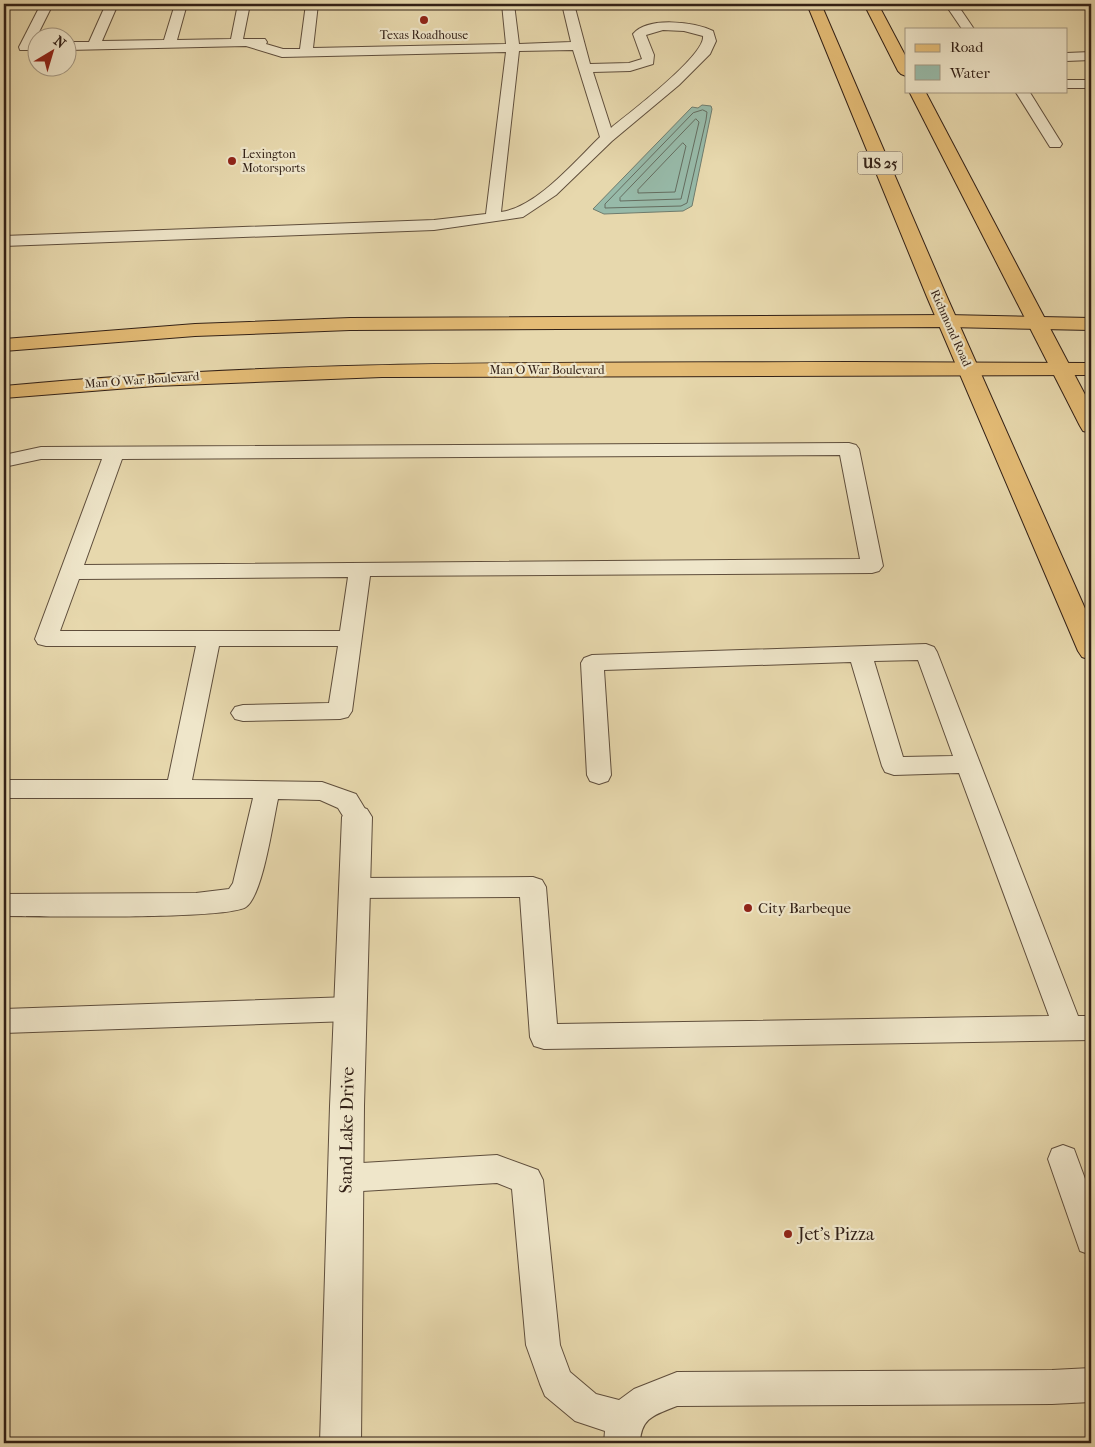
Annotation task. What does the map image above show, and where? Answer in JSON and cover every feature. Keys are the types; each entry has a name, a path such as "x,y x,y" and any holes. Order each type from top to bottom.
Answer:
{"main road":[{"name":"Richmond Road","path":"814,4 947,322 1091,651"},
{"path":"871,4 904,64"},
{"path":"917,92 1091,426"},
{"path":"4,345 195,330 350,324 947,322 1091,324"},
{"name":"Man O War Boulevard","path":"4,392 64,385 238,374 401,370 1091,369"}],"street":[{"path":"1068,57 1091,56"},
{"name":"Sand Lake Drive","path":"340,1443 345,1178 357,816"}],"lane":[{"path":"38,28 47,4"},
{"path":"94,46 112,4"},
{"path":"168,44 181,4"},
{"path":"241,43 244,4"},
{"path":"307,47 312,4"},
{"path":"493,218 514,48 508,4"},
{"path":"568,4 584,68 607,138"},
{"path":"951,4 967,28"},
{"path":"4,241 434,225 518,214 551,192 607,138 674,82 705,52 710,41 709,34 694,27 652,27 643,30 640,34 648,55 648,61 630,67 584,68"},
{"path":"78,46 241,43 282,53 307,47 514,48 578,46"},
{"path":"11,48 28,47"},
{"path":"1069,81 1091,84"},
{"path":"1023,92 1055,144"},
{"path":"4,460 41,453 848,449 872,566 70,572"},
{"path":"114,453 46,639 350,639"},
{"path":"242,713 340,711 360,570"},
{"path":"178,789 209,638"},
{"path":"355,888 533,887 544,1038 1080,1028 968,764 926,652 592,663 599,776"},
{"path":"860,654 894,766 968,764"},
{"path":"4,789 268,789 322,791 347,801 357,816"},
{"path":"4,906 196,904 237,900 246,886 268,789"},
{"path":"4,1020 350,1009"},
{"path":"1064,1159 1091,1240"},
{"path":"345,1178 497,1169 527,1180 543,1345 557,1384 587,1408 624,1431 639,1404 677,1389 1042,1387 1091,1385"}],"water":[{"path":"702,105 711,106 712,109 692,206 683,211 604,214 593,209 692,107 698,108"}],"place":[{"name":"Texas Roadhouse","path":"424,20"},
{"name":"Lexington Motorsports","path":"232,161"},
{"name":"City Barbeque","path":"748,908"},
{"name":"Jet's Pizza","path":"788,1234"}]}
